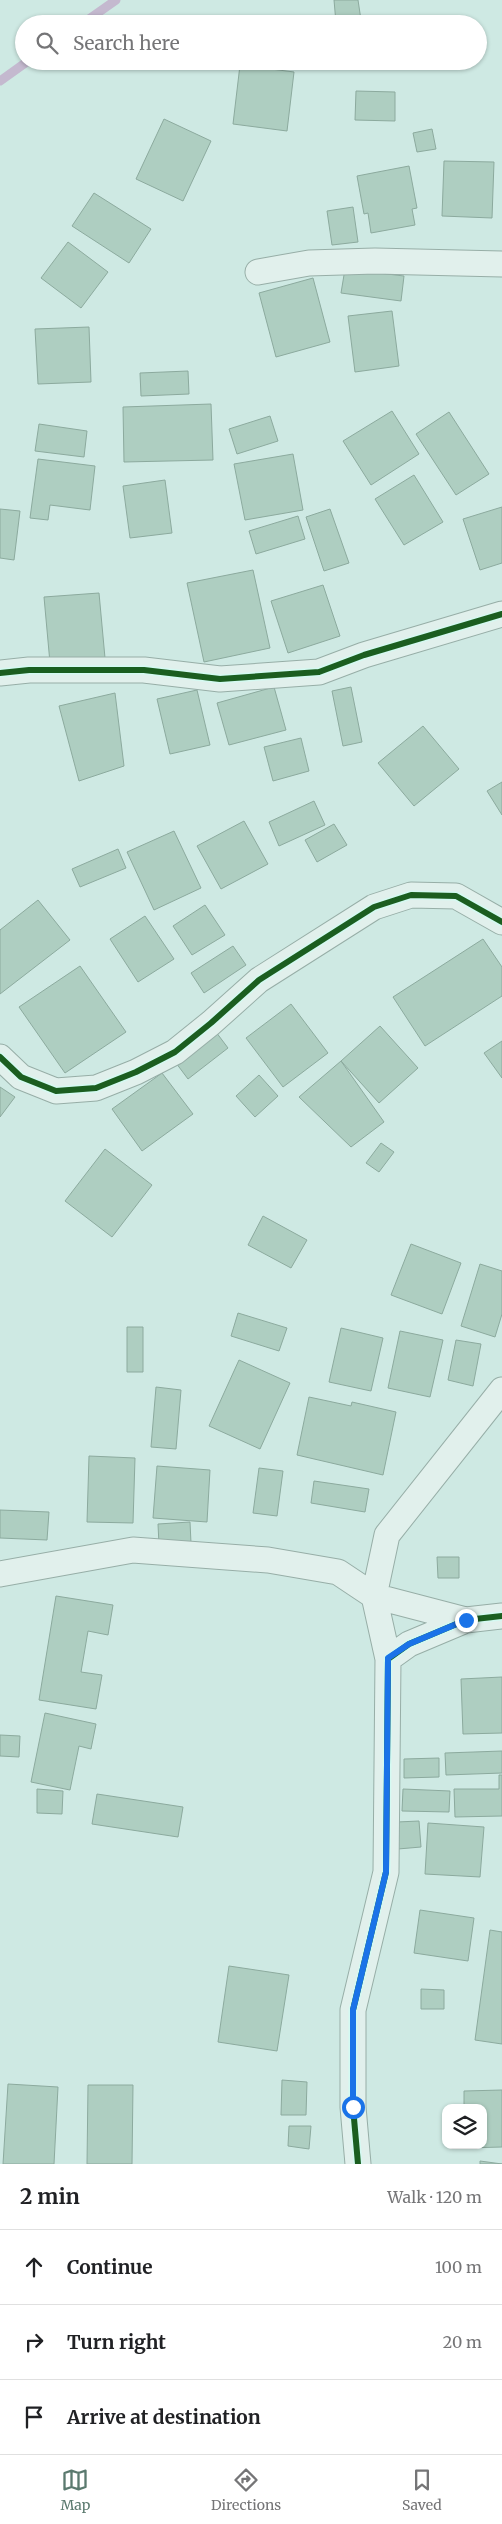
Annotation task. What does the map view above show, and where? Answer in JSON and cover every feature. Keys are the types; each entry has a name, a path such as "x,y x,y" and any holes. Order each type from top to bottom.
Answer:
{"street":[{"path":"258,272 308,263 375,261 502,264"},
{"path":"0,674 29,670 144,670 220,679 319,672 364,655 502,614"},
{"path":"0,1056 21,1076 56,1091 96,1088 136,1072 174,1052 211,1024 259,980 374,907 411,895 456,896 502,922"},
{"path":"358,2164 353,2107 353,2010 386,1872 388,1658 374,1596 387,1535 502,1390"},
{"path":"0,1574 133,1550 268,1560 338,1572 374,1596 466,1620"},
{"path":"388,1658 409,1644 466,1620 502,1616"}],"building":[{"path":"334,0 358,0 360,15 335,15"},
{"path":"239,70 294,72 287,131 233,124"},
{"path":"356,91 395,92 395,121 355,120"},
{"path":"164,119 211,141 183,201 136,179"},
{"path":"432,129 436,149 417,152 413,133"},
{"path":"444,161 494,162 492,218 442,216"},
{"path":"409,166 417,208 412,209 415,225 371,233 368,213 364,214 357,176"},
{"path":"94,193 151,229 129,263 72,226"},
{"path":"353,207 358,242 332,245 327,211"},
{"path":"68,242 108,272 81,308 41,278"},
{"path":"345,269 404,276 401,301 341,293"},
{"path":"313,278 330,342 276,357 259,293"},
{"path":"392,311 399,366 355,372 348,316"},
{"path":"89,327 91,382 38,384 35,329"},
{"path":"188,371 189,394 141,396 140,373"},
{"path":"211,404 213,460 124,462 123,407"},
{"path":"392,411 419,454 371,485 343,441"},
{"path":"449,412 489,474 456,495 416,434"},
{"path":"270,416 278,441 237,454 229,429"},
{"path":"39,424 87,431 84,457 35,451"},
{"path":"293,454 303,510 245,520 234,464"},
{"path":"38,459 95,466 90,510 50,505 48,520 30,518"},
{"path":"414,475 443,522 404,545 375,499"},
{"path":"165,480 172,533 130,538 123,486"},
{"path":"502,507 502,563 480,570 463,519"},
{"path":"0,509 20,511 14,560 0,558"},
{"path":"330,509 349,563 324,571 306,517"},
{"path":"298,516 305,539 256,554 249,531"},
{"path":"253,570 270,648 204,662 187,583"},
{"path":"323,585 340,636 288,653 271,601"},
{"path":"99,593 105,658 50,663 44,597"},
{"path":"274,687 286,730 229,745 217,703"},
{"path":"351,687 362,742 343,746 332,691"},
{"path":"197,690 210,745 170,754 157,699"},
{"path":"115,693 124,766 79,781 59,706"},
{"path":"423,726 459,769 414,806 378,763"},
{"path":"301,738 309,771 273,781 264,747"},
{"path":"502,782 502,815 487,791"},
{"path":"314,801 325,825 279,846 269,822"},
{"path":"244,821 268,864 221,889 197,846"},
{"path":"334,824 347,845 317,862 305,840"},
{"path":"174,831 201,888 154,910 127,852"},
{"path":"118,849 126,868 80,887 72,869"},
{"path":"38,900 70,940 0,994 0,930"},
{"path":"205,905 225,935 192,955 173,926"},
{"path":"145,916 174,959 138,982 110,939"},
{"path":"483,939 502,967 502,996 425,1046 393,997"},
{"path":"233,946 246,965 204,993 191,973"},
{"path":"80,966 126,1032 65,1073 19,1007"},
{"path":"291,1004 328,1053 283,1087 246,1038"},
{"path":"380,1026 418,1068 379,1103 341,1061"},
{"path":"216,1032 228,1048 188,1079 176,1063"},
{"path":"502,1041 502,1078 484,1053"},
{"path":"341,1061 384,1122 351,1147 299,1097"},
{"path":"162,1073 193,1114 142,1151 112,1109"},
{"path":"259,1075 278,1096 255,1117 236,1096"},
{"path":"0,1087 15,1097 0,1117"},
{"path":"381,1143 394,1152 379,1172 366,1163"},
{"path":"105,1149 152,1185 112,1237 65,1201"},
{"path":"263,1216 307,1240 291,1268 248,1245"},
{"path":"411,1244 461,1263 442,1314 391,1295"},
{"path":"480,1264 502,1271 502,1314 495,1337 461,1326"},
{"path":"238,1313 287,1328 279,1351 231,1336"},
{"path":"127,1327 143,1327 143,1372 127,1372"},
{"path":"341,1328 383,1338 371,1391 329,1382"},
{"path":"400,1331 443,1340 430,1397 388,1388"},
{"path":"456,1340 481,1344 473,1386 448,1380"},
{"path":"239,1360 290,1383 260,1449 209,1426"},
{"path":"156,1387 181,1390 176,1449 151,1447"},
{"path":"309,1397 351,1406 352,1402 396,1412 383,1475 297,1455"},
{"path":"89,1456 135,1458 133,1523 87,1522"},
{"path":"157,1466 210,1470 207,1522 153,1518"},
{"path":"259,1468 283,1471 277,1516 253,1513"},
{"path":"314,1481 369,1489 365,1512 311,1503"},
{"path":"0,1510 49,1512 47,1540 0,1538"},
{"path":"190,1522 191,1543 159,1545 158,1524"},
{"path":"437,1557 459,1557 459,1578 438,1578"},
{"path":"56,1596 113,1605 108,1635 88,1631 81,1672 102,1675 96,1709 39,1700"},
{"path":"502,1677 502,1733 463,1734 461,1679"},
{"path":"45,1713 96,1724 91,1749 79,1746 70,1790 31,1782"},
{"path":"0,1735 20,1736 19,1757 0,1756"},
{"path":"502,1751 502,1773 446,1775 445,1753"},
{"path":"439,1758 439,1777 404,1778 404,1759"},
{"path":"499,1775 502,1775 502,1816 455,1817 454,1789 499,1789"},
{"path":"37,1789 63,1791 62,1814 37,1813"},
{"path":"403,1789 450,1791 449,1812 402,1811"},
{"path":"97,1794 183,1807 178,1837 92,1824"},
{"path":"419,1821 421,1847 398,1849 397,1822"},
{"path":"428,1823 484,1827 480,1877 425,1874"},
{"path":"420,1910 474,1918 468,1961 414,1953"},
{"path":"490,1930 502,1932 502,2044 475,2040"},
{"path":"229,1966 289,1975 277,2051 218,2042"},
{"path":"421,1989 444,1990 444,2009 421,2009"},
{"path":"282,2080 307,2082 306,2115 281,2115"},
{"path":"8,2084 58,2087 54,2164 3,2164"},
{"path":"88,2085 133,2085 132,2164 87,2164"},
{"path":"502,2090 502,2147 487,2147 487,2104 464,2104 464,2091"},
{"path":"289,2126 311,2126 309,2149 288,2146"},
{"path":"480,2161 502,2164 480,2164"}],"waterway":[{"path":"95,15 116,0"},
{"path":"0,81 15,70"}],"cycle path":[{"path":"0,673 29,670 144,670 220,679 319,672 364,655 502,614"},
{"path":"0,1057 21,1077 56,1091 96,1088 136,1072 175,1052 259,980 374,907 411,895 456,896 502,922"},
{"path":"358,2164 353,2107 353,2010 386,1872 388,1659 409,1644 466,1620 502,1616"}],"route":[{"path":"353,2107 353,2010 386,1872 388,1658 409,1644 466,1620"}]}
